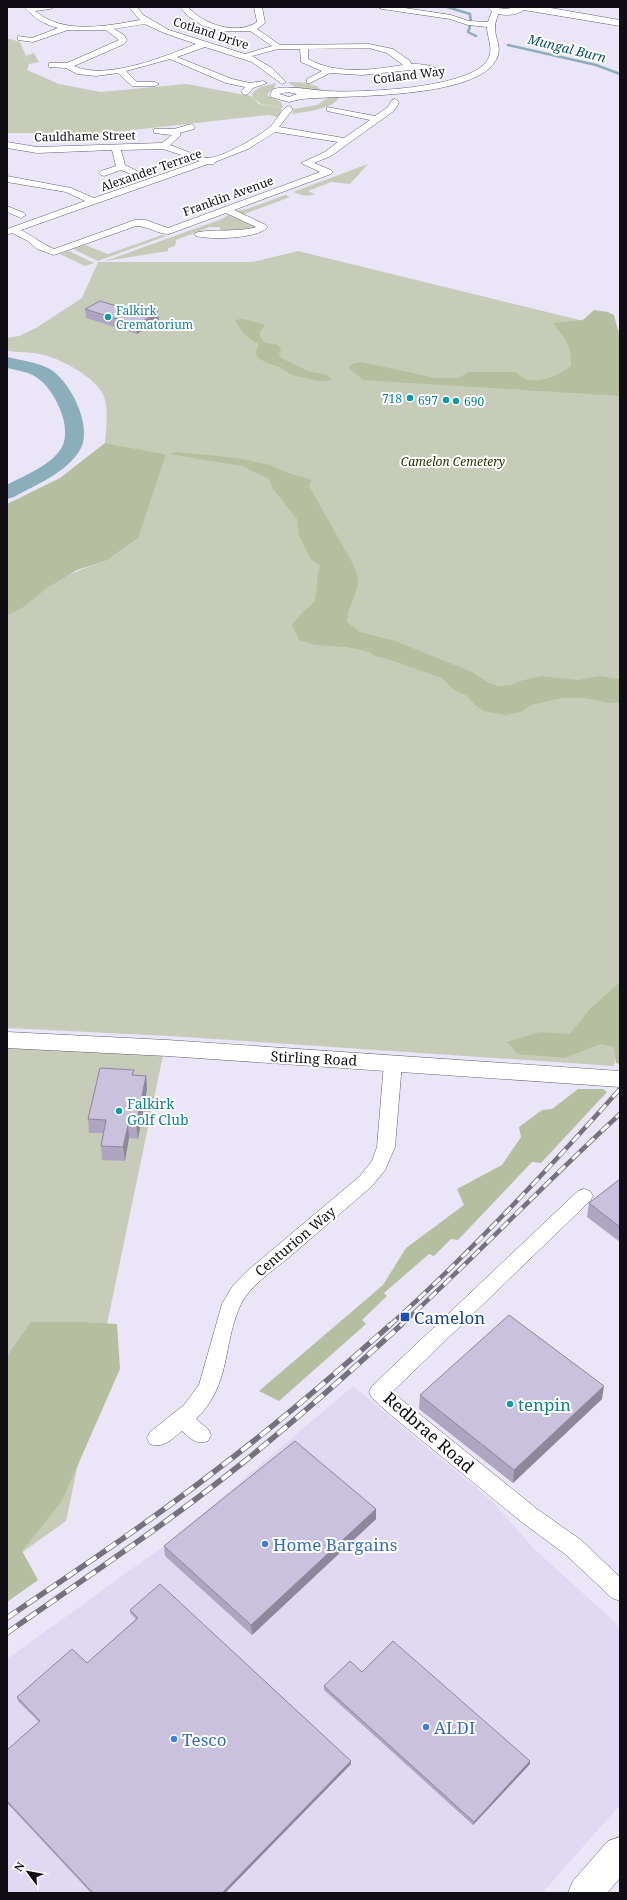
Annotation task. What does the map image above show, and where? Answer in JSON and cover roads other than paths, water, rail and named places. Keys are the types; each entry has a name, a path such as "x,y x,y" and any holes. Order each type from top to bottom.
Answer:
{"main road":[{"path":"527,7 620,23"},
{"path":"493,15 516,10 561,13"},
{"name":"Stirling Road","path":"7,1040 167,1048 620,1079"},
{"path":"585,1893 620,1853"}],"street":[{"path":"50,7 29,8 32,13 39,18 66,28 108,28 147,21"},
{"name":"Cotland Drive","path":"133,7 135,11 147,21 167,32 245,56 263,65 276,74 289,109"},
{"path":"184,7 197,20 208,26 226,30 252,29 261,23 258,7"},
{"path":"382,7 450,17 468,23 481,25 493,15"},
{"name":"Cotland Way","path":"297,94 405,90 441,85 461,80 477,73 491,62 496,48 493,15"},
{"path":"21,38 32,42 66,28"},
{"path":"68,66 123,40 108,28"},
{"path":"252,29 278,48"},
{"path":"52,65 68,66 84,72 121,71 171,57 205,44"},
{"path":"245,56 278,48 369,46 390,51 407,63 407,66"},
{"path":"304,47 304,60 313,66 328,71 382,71 407,66 438,72 447,66"},
{"path":"171,57 247,89 264,82"},
{"path":"121,71 135,84"},
{"path":"309,82 328,71"},
{"path":"126,88 135,84 155,84"},
{"path":"281,90 297,94 289,109"},
{"name":"Cotland Drive","path":"281,90 297,94"},
{"name":"Franklin Avenue","path":"10,231 33,240 40,246 54,252 135,223 146,223 164,231 169,231 328,172 306,163 328,154 392,108 395,102"},
{"path":"339,104 327,110 377,119"},
{"name":"Alexander Terrace","path":"10,231 211,162 249,145 274,129 289,109"},
{"path":"157,131 174,132 191,127"},
{"path":"274,129 346,141"},
{"path":"164,146 177,135 174,132"},
{"name":"Cauldhame Street","path":"7,145 37,150 164,146 211,162"},
{"path":"116,148 121,167"},
{"path":"104,173 121,167 142,176"},
{"path":"9,181 68,190 95,202"},
{"path":"7,209 21,215"},
{"path":"199,234 212,232 251,232 263,227 227,210"},
{"name":"Centurion Way","path":"158,1438 183,1420 202,1398 213,1373 232,1303 241,1290 252,1277 366,1181 378,1168 384,1157 386,1147 393,1063"},
{"name":"Redbrae Road","path":"584,1196 379,1392 416,1425 530,1516 572,1547 620,1591"},
{"path":"183,1420 201,1435"}],"waterway":[{"name":"Mungal Burn","path":"447,7 470,14 471,23 468,32 476,36"},
{"name":"Mungal Burn","path":"508,45 596,65 620,74"},
{"path":"7,362 42,372 57,384 66,400 76,432 72,448 57,465 7,493"}],"railway":[{"path":"389,1326 479,1240 565,1150 620,1089"},
{"path":"400,1326 620,1114"},
{"path":"7,1618 138,1528 215,1471 304,1400 390,1325"},
{"path":"7,1633 128,1549 216,1484 305,1411 401,1325"}],"place":[{"name":"Falkirk Crematorium","path":"108,317"},
{"name":"718","path":"410,398"},
{"name":"697","path":"446,400"},
{"name":"690","path":"456,401"},
{"name":"Falkirk Golf Club","path":"119,1111"},
{"name":"Camelon","path":"405,1317"},
{"name":"tenpin","path":"510,1404"},
{"name":"Home Bargains","path":"265,1544"},
{"name":"ALDI","path":"426,1727"},
{"name":"Tesco","path":"174,1739"}],"park label":[{"name":"Camelon Cemetery","path":"453,461"}]}
